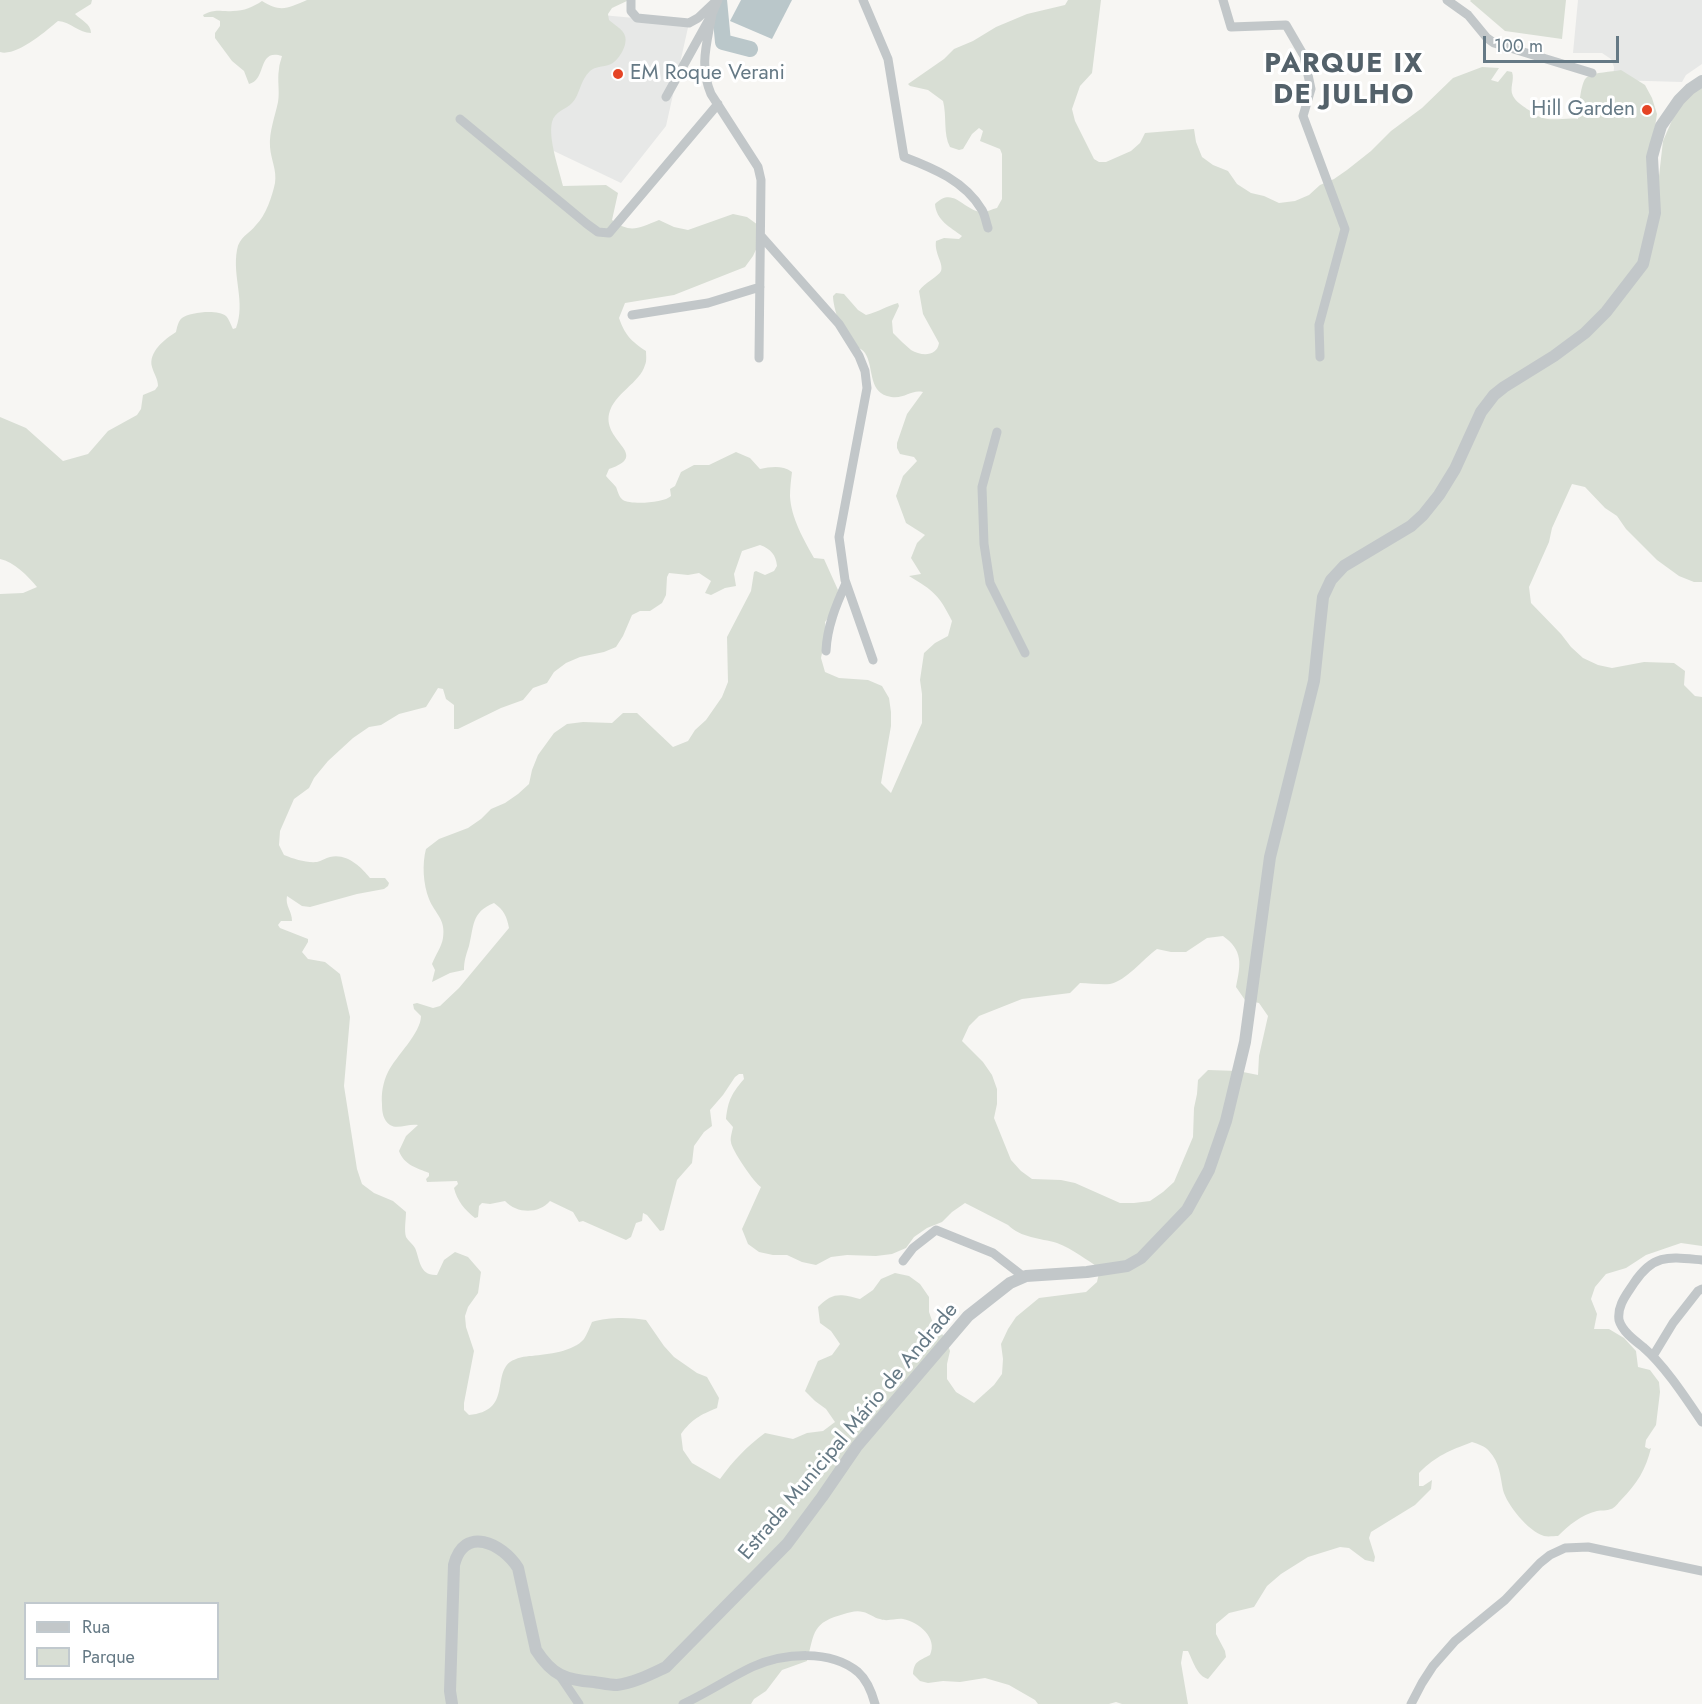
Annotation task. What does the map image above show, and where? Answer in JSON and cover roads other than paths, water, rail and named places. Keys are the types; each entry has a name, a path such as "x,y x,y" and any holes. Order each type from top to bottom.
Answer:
{"street":[{"path":"631,0 631,11 638,18 689,23 698,18 717,0"},
{"path":"666,97 712,14 717,0"},
{"path":"862,0 888,59 904,157 929,166 949,177 967,191 982,211 987,228"},
{"path":"1223,0 1231,27 1286,25 1304,56 1311,89 1304,116 1345,229 1319,325 1320,357"},
{"path":"1447,0 1468,15 1494,43 1592,73"},
{"path":"712,14 703,68 707,84 758,167 761,180 759,358"},
{"name":"Estrada Municipal Mário de Andrade","path":"560,1676 574,1681 617,1685 642,1678 666,1667 787,1544 857,1446 968,1316 1010,1283 1024,1277 1127,1266 1141,1258 1187,1210 1209,1170 1226,1121 1245,1042 1270,857 1314,681 1323,597 1331,580 1344,566 1411,525 1423,515 1455,469 1481,412 1494,395 1585,333 1606,312 1643,264 1655,213 1652,157 1661,126 1679,100 1702,81"},
{"path":"460,119 557,201 598,232 609,233 718,104"},
{"path":"761,236 839,324 859,356 865,371 867,388 839,537 846,584 873,660"},
{"path":"632,315 708,303 760,288"},
{"path":"997,432 982,487 984,544 990,583 1025,653"},
{"path":"826,651 827,635 846,584"},
{"path":"903,1261 913,1248 936,1230 993,1253 1024,1277"},
{"path":"1702,1260 1668,1257 1654,1262 1640,1274 1622,1302 1619,1312 1620,1322 1628,1334 1653,1356 1702,1422"},
{"path":"1653,1356 1673,1323 1702,1289"},
{"path":"452,1704 450,1681 454,1565 456,1556 462,1547 472,1542 482,1541 495,1546 518,1568 536,1650 543,1661 560,1676 579,1704"},
{"path":"1411,1704 1433,1666 1455,1641 1505,1600 1540,1563 1565,1548 1588,1547 1702,1571"},
{"path":"683,1704 704,1695 753,1667 799,1656 823,1657 842,1662 859,1673 868,1684 875,1704"}],"waterway":[{"path":"719,0 723,42 750,49"}],"place":[{"name":"EM Roque Verani","path":"618,74"},
{"name":"Hill Garden","path":"1647,110"}],"district":[{"name":"PARQUE IX DE JULHO","path":"1344,80"}]}
